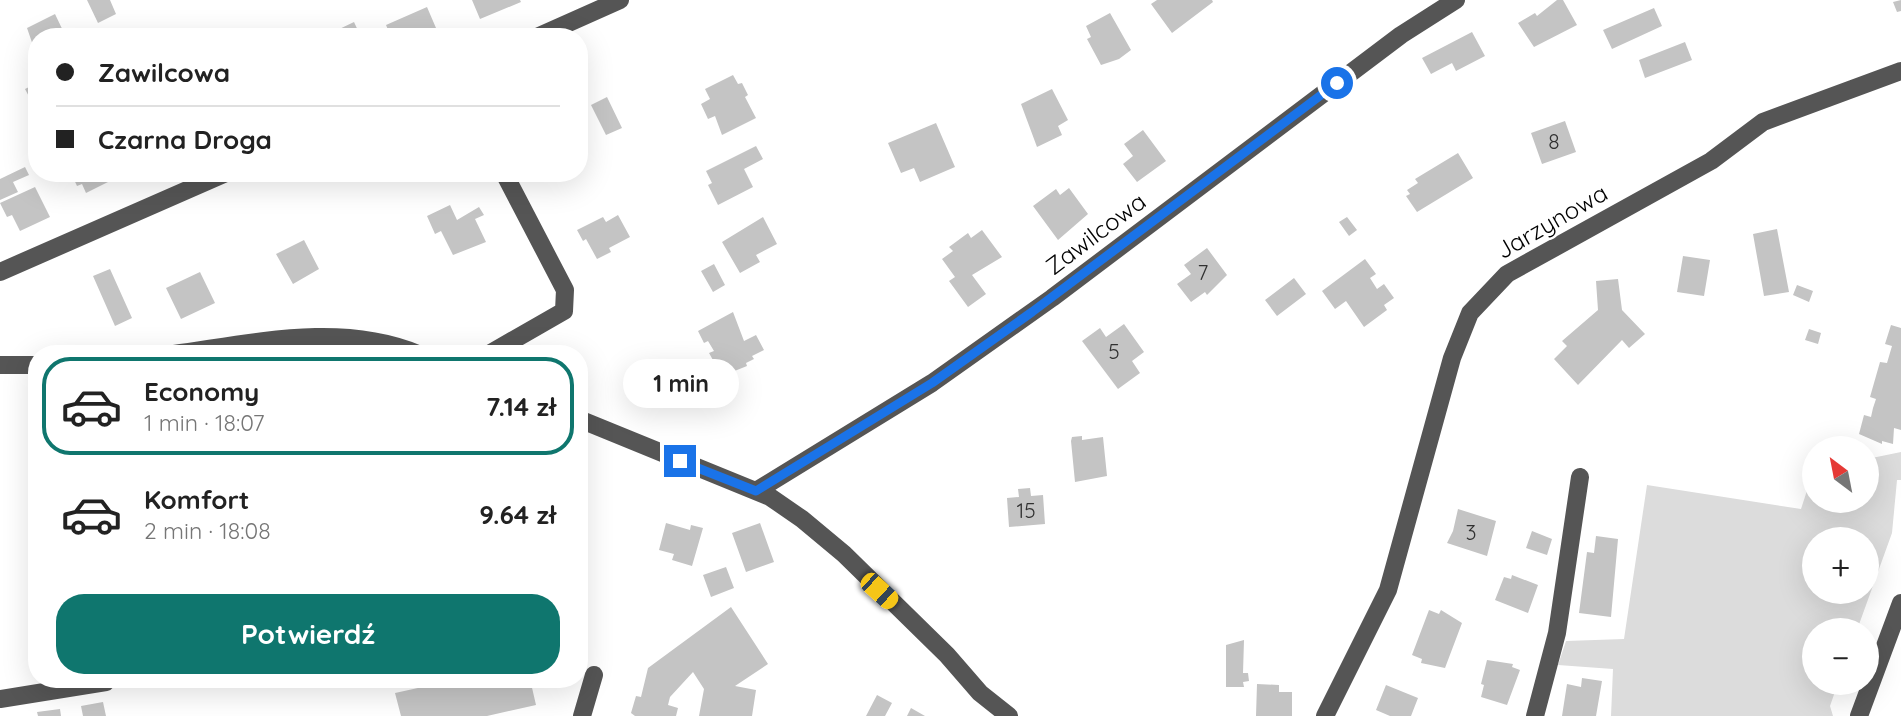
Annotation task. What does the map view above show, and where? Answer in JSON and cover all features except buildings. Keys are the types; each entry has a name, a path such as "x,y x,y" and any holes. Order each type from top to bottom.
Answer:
{"street":[{"path":"557,28 620,0"},
{"name":"Zawilcowa","path":"756,491 932,383 1052,298 1401,35 1456,0"},
{"name":"Jarzynowa","path":"1325,716 1388,590 1452,358 1470,313 1507,274 1711,161 1763,122 1901,71"},
{"path":"0,272 205,182"},
{"path":"505,345 564,312 565,290 509,182"},
{"path":"241,345 308,336 340,336 394,345"},
{"path":"0,365 28,365"},
{"path":"588,423 756,491 802,519 844,554 947,655 980,693 1009,716"},
{"path":"1535,716 1557,633 1580,477"},
{"path":"1858,716 1901,603"},
{"path":"582,716 594,675"},
{"path":"0,699 69,688"}],"shaded area":[{"path":"1901,452 1901,480 1897,480 1892,533 1879,569 1879,527 1802,527 1802,604 1866,604 1861,618 1802,618 1802,695 1834,695 1830,706 1833,716 1611,716 1613,669 1558,665 1566,641 1624,639 1647,485 1801,509 1802,506 1802,513 1880,513 1880,456"}],"route":[{"path":"680,461 756,491 932,383 1052,298 1337,83"}]}
